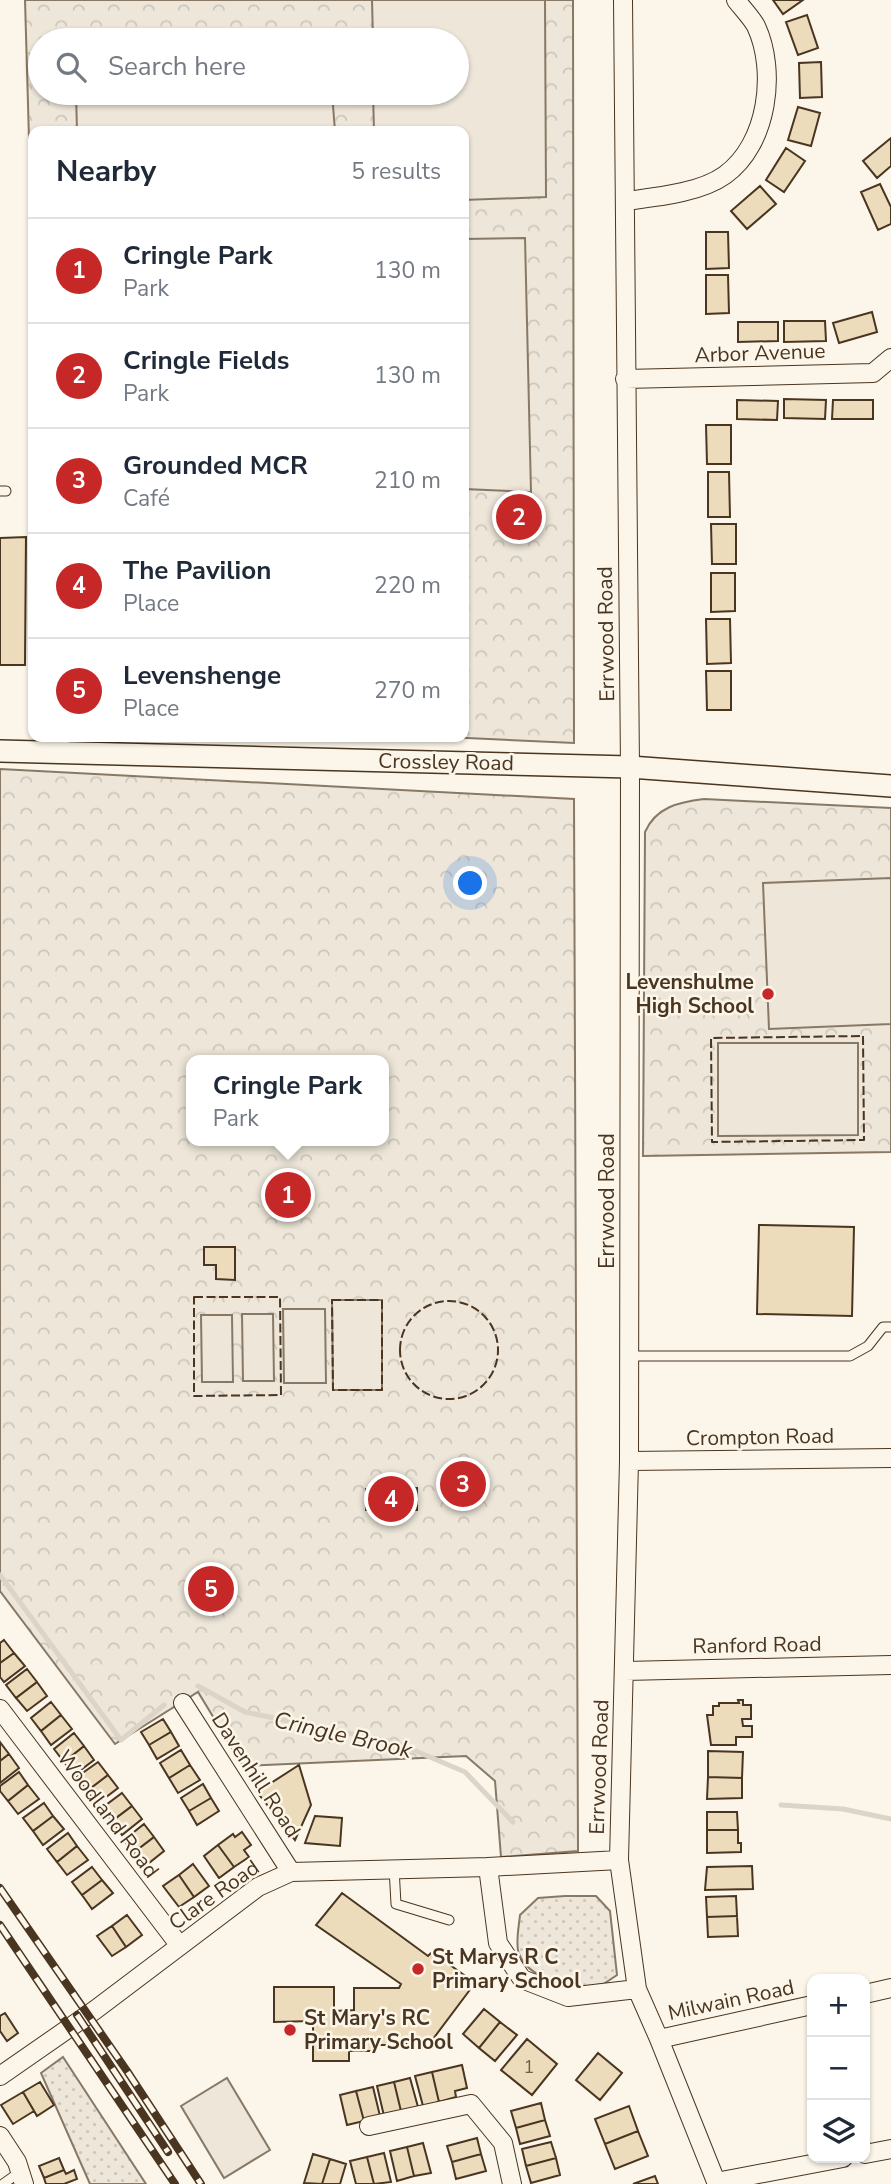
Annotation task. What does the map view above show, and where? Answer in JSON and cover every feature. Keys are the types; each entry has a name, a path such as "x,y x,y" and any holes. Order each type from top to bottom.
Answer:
{"street":[{"name":"Errwood Road","path":"623,0 630,767 629,1461 619,1860 637,1989 716,2183"},
{"path":"626,201 685,192 725,175 745,154 761,124 767,94 766,65 755,25 736,0"},
{"name":"Arbor Avenue","path":"625,379 873,373 891,358"},
{"name":"Crossley Road","path":"0,751 64,744 630,767 891,786"},
{"name":"Crompton Road","path":"629,1461 891,1458"},
{"name":"Ranford Road","path":"625,1671 891,1665"},
{"name":"Davenhill Road","path":"183,1703 291,1872"},
{"name":"Woodland Road","path":"0,1709 180,1946"},
{"name":"Clare Road","path":"0,2076 94,2010 258,1887 291,1872 488,1867 619,1860"},
{"path":"488,1867 498,1943 522,1979 568,1997 637,1989"},
{"path":"870,1993 891,1988"},
{"name":"Milwain Road","path":"659,2039 807,2006"},
{"path":"369,2126 471,2105 503,2143 512,2184"},
{"path":"0,2136 22,2178"},
{"path":"870,2153 891,2149"},
{"path":"716,2183 818,2163"}],"lane":[{"path":"629,1356 850,1356 868,1346 883,1327 891,1327"},
{"path":"394,1868 396,1903 449,1920"},
{"path":"3,2184 22,2178"}],"green space":[{"path":"25,0 573,0 574,743 469,738 469,126 29,126 28,105 469,105 469,28 28,28 28,105"},
{"path":"372,0 545,0 546,197 469,200 469,126 374,126 373,105 469,105 469,28 373,28"},
{"path":"76,105 333,105 335,126 77,126"},
{"path":"525,238 531,492 469,489 469,239"},
{"path":"0,769 574,799 578,1851 501,1857 495,1781 466,1756 243,1766 198,1692 115,1744 0,1591"},
{"name":"Levenshulme High School","path":"704,799 891,808 891,1152 643,1156 645,832 655,817 669,807"},
{"path":"891,878 891,1024 769,1029 763,883"},
{"path":"718,1043 858,1043 858,1135 718,1136"},
{"path":"332,1300 382,1300 382,1390 333,1390"},
{"path":"283,1309 325,1309 326,1383 284,1383"},
{"path":"242,1314 273,1314 274,1381 243,1381"},
{"path":"201,1315 232,1315 233,1382 202,1382"},
{"path":"596,1896 610,1911 617,1975 596,1989 563,1984 542,1976 532,1971 519,1954 517,1940 520,1915 538,1898"},
{"path":"63,2057 146,2184 90,2184 41,2073"},
{"path":"227,2078 270,2150 224,2178 181,2106"}],"building":[{"path":"773,0 803,0 783,14"},
{"path":"807,15 818,48 798,55 786,22"},
{"path":"821,62 822,97 800,98 799,63"},
{"path":"798,107 820,113 811,146 788,140"},
{"path":"891,138 891,166 877,178 863,161"},
{"path":"786,148 805,161 784,192 766,180"},
{"path":"880,184 891,207 891,224 878,230 861,192"},
{"path":"760,186 776,204 747,229 731,211"},
{"path":"706,232 728,232 729,268 706,269"},
{"path":"706,275 728,275 729,313 706,314"},
{"path":"872,312 877,332 839,343 833,323"},
{"path":"784,321 825,321 826,341 784,342"},
{"path":"738,322 778,322 778,341 738,342"},
{"path":"784,399 826,400 825,419 784,418"},
{"path":"737,400 778,401 777,420 737,419"},
{"path":"833,400 873,400 873,419 832,419"},
{"path":"706,425 731,425 731,464 707,464"},
{"path":"708,472 729,472 730,517 708,517"},
{"path":"711,524 736,524 736,564 712,564"},
{"path":"26,537 25,665 0,665 0,538"},
{"path":"711,573 735,573 735,611 711,612"},
{"path":"706,619 730,619 731,663 707,664"},
{"path":"706,671 731,671 731,710 707,710"},
{"path":"759,1225 854,1227 852,1316 757,1314"},
{"path":"204,1247 235,1247 235,1280 216,1279 216,1265 204,1265"},
{"path":"443,1478 483,1478 483,1491 443,1491"},
{"path":"417,1488 417,1510 366,1510 366,1489"},
{"path":"4,1640 14,1653 0,1663 0,1643"},
{"path":"14,1653 25,1666 4,1682 0,1677 0,1663"},
{"path":"27,1669 37,1682 16,1698 6,1685"},
{"path":"37,1682 47,1696 27,1711 16,1698"},
{"path":"738,1700 743,1700 743,1705 751,1705 751,1719 742,1719 743,1726 752,1726 752,1737 736,1737 736,1745 711,1745 707,1715 713,1715 713,1706 719,1706 719,1703 739,1703"},
{"path":"51,1702 61,1715 41,1731 31,1718"},
{"path":"61,1715 72,1729 51,1745 41,1731"},
{"path":"163,1719 171,1732 149,1745 141,1732"},
{"path":"171,1732 179,1746 157,1759 149,1745"},
{"path":"74,1733 84,1746 64,1762 54,1749"},
{"path":"0,1742 9,1754 0,1761"},
{"path":"84,1746 94,1760 74,1775 64,1762"},
{"path":"181,1750 190,1765 169,1778 160,1763"},
{"path":"708,1751 743,1752 742,1778 708,1777"},
{"path":"9,1754 19,1768 0,1783 0,1761"},
{"path":"98,1762 108,1775 87,1791 77,1777"},
{"path":"190,1765 200,1780 178,1793 169,1778"},
{"path":"299,1765 311,1805 295,1840 257,1792"},
{"path":"19,1772 28,1785 8,1801 0,1791 0,1786"},
{"path":"108,1775 118,1788 97,1804 87,1791"},
{"path":"708,1777 742,1778 742,1798 707,1799"},
{"path":"203,1784 211,1798 189,1811 181,1798"},
{"path":"28,1785 39,1799 18,1814 8,1801"},
{"path":"122,1793 132,1806 112,1821 102,1808"},
{"path":"211,1798 219,1811 197,1825 189,1811"},
{"path":"44,1803 53,1816 33,1831 23,1818"},
{"path":"132,1806 142,1819 122,1835 112,1821"},
{"path":"707,1812 737,1812 738,1830 707,1830"},
{"path":"53,1816 64,1829 43,1845 33,1831"},
{"path":"315,1816 342,1818 340,1846 305,1843"},
{"path":"144,1824 154,1837 133,1853 124,1840"},
{"path":"707,1830 738,1830 741,1852 707,1853"},
{"path":"242,1832 251,1845 244,1850 249,1857 234,1867 218,1845 233,1834 235,1837"},
{"path":"68,1833 77,1846 57,1862 47,1849"},
{"path":"154,1837 164,1851 144,1867 133,1853"},
{"path":"218,1845 234,1867 219,1878 204,1856"},
{"path":"77,1846 88,1860 67,1875 57,1862"},
{"path":"193,1864 209,1886 194,1897 179,1875"},
{"path":"752,1866 753,1889 705,1890 707,1867"},
{"path":"92,1867 102,1880 82,1895 72,1882"},
{"path":"179,1875 194,1897 179,1907 163,1886"},
{"path":"102,1880 113,1893 92,1909 82,1895"},
{"name":"St Marys R C Primary School","path":"342,1893 428,1956 432,1952 475,1983 433,2039 399,2045 374,2045 374,2051 349,2051 349,2061 313,2061 313,2021 274,2022 274,1987 334,1987 334,2011 354,2010 354,1988 399,1988 401,1984 316,1925"},
{"path":"736,1896 737,1916 707,1917 706,1897"},
{"path":"127,1915 142,1935 126,1947 112,1926"},
{"path":"737,1916 738,1936 708,1937 707,1917"},
{"path":"112,1926 126,1947 112,1956 97,1936"},
{"path":"484,2009 500,2022 479,2048 463,2034"},
{"path":"5,2013 18,2033 7,2041 0,2031 0,2016"},
{"path":"500,2022 517,2035 495,2061 479,2048"},
{"path":"527,2039 557,2064 532,2095 501,2070"},
{"path":"598,2053 622,2073 600,2100 576,2080"},
{"path":"462,2065 467,2088 455,2091 456,2097 439,2102 432,2072"},
{"path":"432,2072 439,2102 423,2106 415,2076"},
{"path":"410,2078 418,2107 401,2111 394,2082"},
{"path":"40,2082 54,2105 37,2116 23,2092"},
{"path":"394,2082 401,2111 384,2116 377,2086"},
{"path":"373,2087 380,2116 364,2121 356,2091"},
{"path":"356,2091 364,2121 347,2125 340,2095"},
{"path":"23,2092 34,2111 13,2124 1,2105"},
{"path":"541,2103 545,2120 516,2128 511,2111"},
{"path":"629,2106 638,2131 605,2144 595,2119"},
{"path":"545,2120 550,2136 520,2144 516,2128"},
{"path":"638,2131 648,2156 615,2169 605,2144"},
{"path":"477,2138 481,2154 452,2162 447,2146"},
{"path":"551,2142 556,2158 526,2166 522,2149"},
{"path":"423,2143 431,2173 414,2176 407,2147"},
{"path":"407,2147 414,2176 397,2181 390,2151"},
{"path":"384,2153 391,2182 374,2184 367,2157"},
{"path":"313,2154 330,2159 322,2184 304,2183"},
{"path":"481,2154 486,2171 456,2179 452,2162"},
{"path":"367,2157 374,2184 356,2184 350,2161"},
{"path":"59,2158 64,2170 44,2178 39,2166"},
{"path":"556,2158 560,2175 531,2183 526,2166"},
{"path":"330,2159 346,2164 340,2184 322,2184"},
{"path":"64,2170 66,2174 74,2170 77,2179 64,2184 46,2184 44,2178"},
{"path":"655,2176 658,2184 633,2184"}],"waterway":[{"path":"0,1575 121,1740 164,1705"},
{"name":"Cringle Brook","path":"198,1686 245,1712 397,1743 465,1772 513,1822"},
{"name":"Cringle Brook","path":"781,1805 843,1809 891,1819"}],"railway":[{"path":"0,1888 127,2071 201,2184"},
{"path":"0,1925 175,2184"},
{"path":"77,2015 168,2152"}],"fence":[{"path":"863,1036 864,1140 712,1142 711,1038 863,1036"},
{"path":"194,1297 280,1297 281,1395 194,1396 194,1297"},
{"path":"332,1300 382,1300 382,1390 333,1390 332,1300"},
{"path":"449,1301 468,1304 484,1315 495,1331 498,1350 495,1369 484,1385 468,1396 449,1399 430,1396 414,1385 403,1369 400,1350 403,1331 414,1315 430,1304 449,1301"}],"place":[{"name":"Cringle Fields","path":"519,517"},
{"name":"Levenshulme High School","path":"768,994"},
{"name":"Cringle Park","path":"288,1195"},
{"name":"Grounded MCR","path":"463,1484"},
{"name":"The Pavilion","path":"391,1499"},
{"name":"Levenshenge","path":"211,1589"},
{"name":"St Marys R C Primary School","path":"418,1969"},
{"name":"St Mary's RC Primary School","path":"290,2030"}]}
